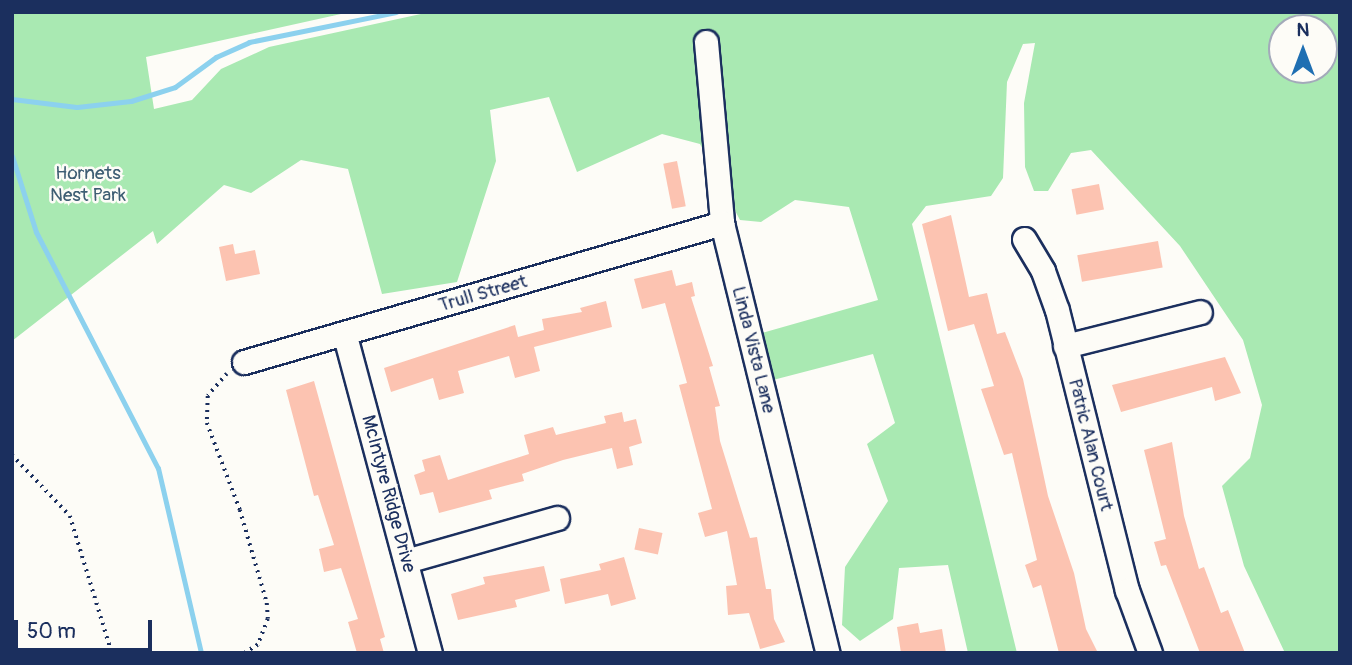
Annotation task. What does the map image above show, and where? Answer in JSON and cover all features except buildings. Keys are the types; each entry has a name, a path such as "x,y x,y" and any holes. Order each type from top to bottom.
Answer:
{"street":[{"name":"Linda Vista Lane","path":"706,43 722,223 828,653"},
{"name":"Trull Street","path":"244,362 345,336 722,223"},
{"name":"Patric Alan Court","path":"1024,239 1043,271 1065,346 1127,590 1150,653"},
{"path":"1065,346 1200,312"},
{"name":"McIntyre Ridge Drive","path":"345,336 430,653"},
{"path":"406,561 557,518"}],"path":[{"path":"244,362 208,396 207,423 240,510 267,603 268,619 258,645 245,653"},
{"path":"12,455 70,516 113,653"}],"green space":[{"name":"Hornets Nest Park","path":"12,12 350,12 146,57 154,109 192,100 221,69 269,47 430,12 1340,12 1340,653 1285,653 1244,566 1222,486 1250,458 1262,405 1243,340 1180,246 1091,150 1071,153 1048,191 1034,191 1025,167 1024,103 1035,43 1023,44 1007,82 1003,178 991,196 926,206 912,224 1017,653 968,653 948,565 899,568 893,619 860,641 842,625 845,567 888,501 867,444 895,423 873,354 773,380 762,333 878,300 849,207 795,200 761,222 740,220 700,144 662,134 577,172 549,97 490,110 496,161 457,282 382,294 348,169 301,160 251,193 224,185 157,244 153,231 12,341"}],"waterway":[{"path":"12,99 77,107 131,101 175,87 216,57 249,42 396,12"},
{"path":"12,156 36,232 158,468 201,653"}]}
